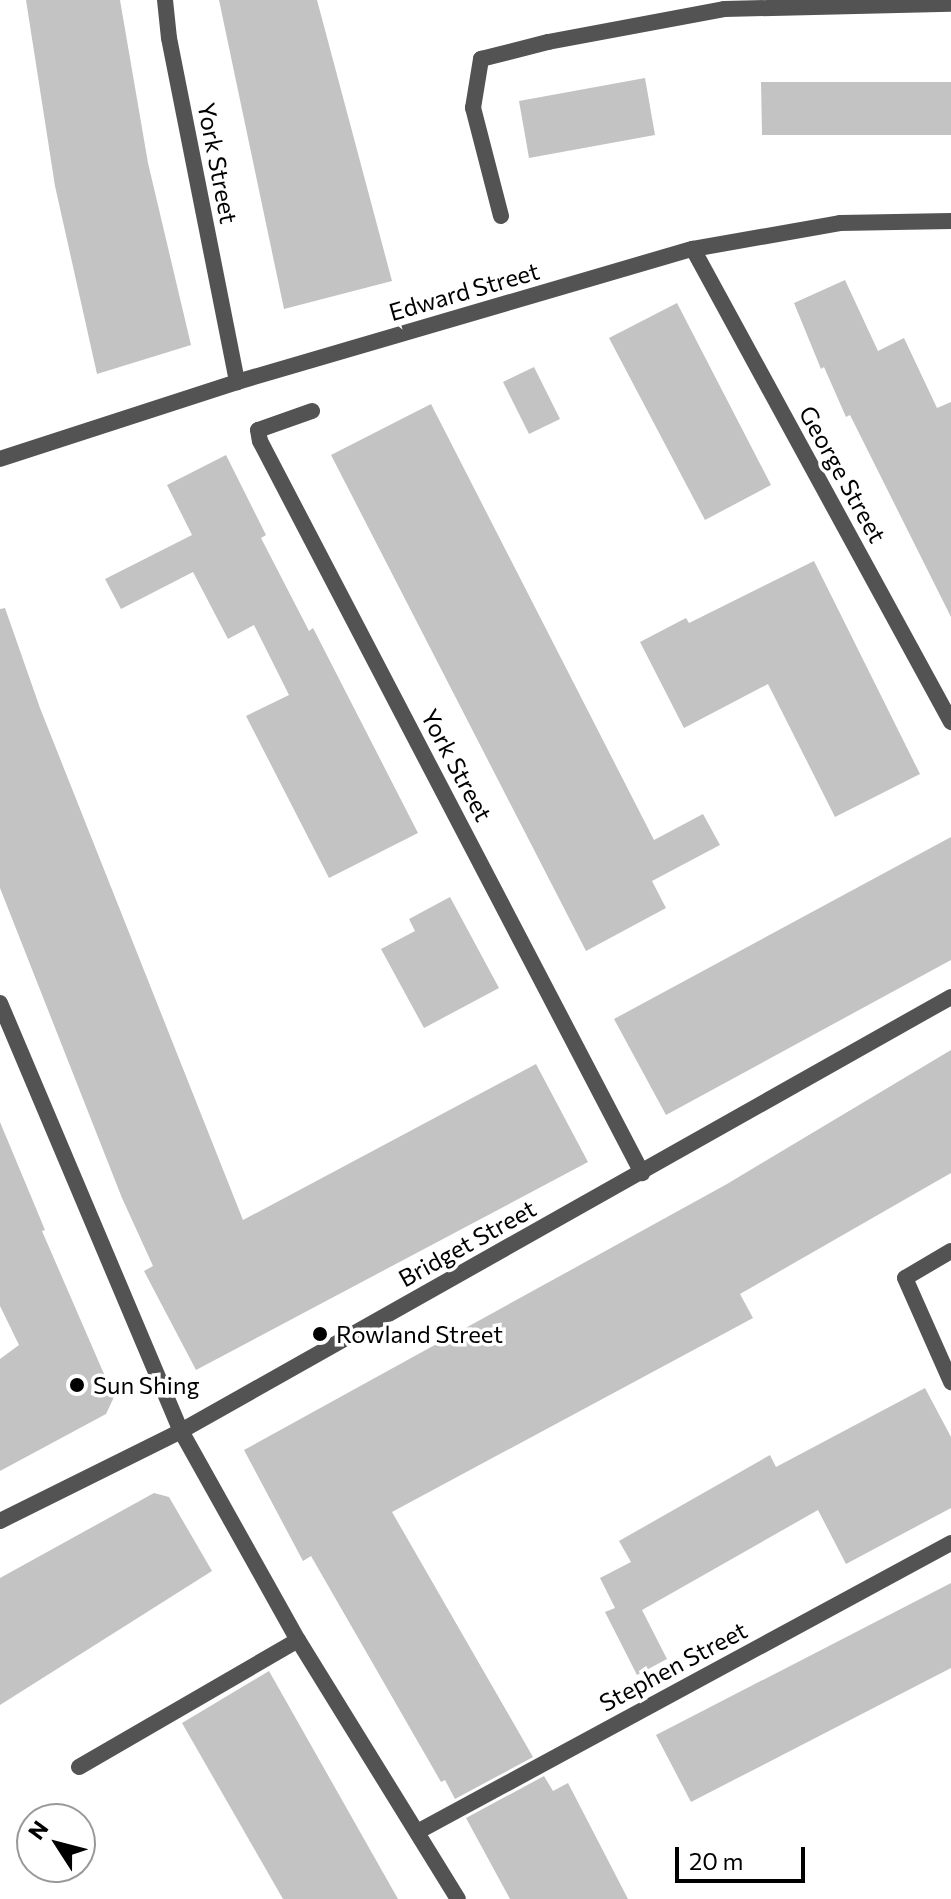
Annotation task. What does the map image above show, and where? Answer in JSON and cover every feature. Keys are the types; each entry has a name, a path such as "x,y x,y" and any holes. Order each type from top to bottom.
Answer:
{"street":[{"name":"York Street","path":"165,0 169,38 237,382"},
{"path":"501,216 473,108 481,59 689,7 724,9 951,4"},
{"name":"Edward Street","path":"0,459 237,382 693,249 840,223 951,221"},
{"name":"George Street","path":"693,249 951,722"},
{"name":"York Street","path":"312,411 258,430 260,441 642,1173"},
{"name":"Bridget Street","path":"0,1521 181,1431 951,997"},
{"path":"0,1003 181,1431 298,1640 419,1831 458,1899"},
{"path":"951,1251 905,1278 951,1382"},
{"name":"Stephen Street","path":"419,1831 951,1543"},
{"path":"79,1767 298,1640"}],"building":[{"path":"26,0 120,0 148,163 191,345 97,374 55,186"},
{"path":"219,0 317,0 392,281 284,309"},
{"path":"645,78 655,135 529,158 519,101"},
{"path":"761,82 951,82 951,135 762,135"},
{"path":"845,280 878,351 904,338 937,408 951,402 951,617 850,415 846,417 824,367 821,369 794,303"},
{"path":"677,303 771,485 705,520 609,338"},
{"path":"534,367 560,419 529,434 503,382"},
{"path":"431,404 654,840 703,814 720,845 652,881 666,908 586,951 331,455"},
{"path":"226,455 266,535 261,538 309,631 313,628 418,833 329,878 246,716 289,695 254,625 228,639 193,572 121,609 105,579 192,535 167,485"},
{"path":"814,561 920,774 835,817 768,684 684,728 640,642 686,618 689,623"},
{"path":"5,608 40,708 243,1220 536,1064 588,1162 196,1370 144,1271 153,1266 122,1198 0,888 0,609"},
{"path":"951,837 951,960 666,1115 614,1019"},
{"path":"450,897 499,988 424,1028 381,949 415,931 409,919"},
{"path":"951,1050 951,1173 740,1294 753,1318 392,1512 533,1757 455,1799 445,1780 441,1782 311,1556 303,1561 244,1450 727,1184"},
{"path":"0,1122 45,1230 42,1231 114,1397 106,1414 0,1471 0,1359 19,1345 0,1306"},
{"path":"925,1388 951,1437 951,1508 846,1564 818,1510 642,1610 667,1659 637,1675 605,1612 615,1608 600,1578 631,1562 619,1541 770,1455 776,1467"},
{"path":"154,1493 169,1497 212,1571 0,1705 0,1578"},
{"path":"951,1583 951,1668 691,1802 656,1735"},
{"path":"269,1671 398,1899 283,1899 182,1723"},
{"path":"544,1776 553,1791 568,1783 628,1899 510,1899 466,1818"}],"place":[{"name":"Rowland Street","path":"320,1334"},
{"name":"Sun Shing","path":"77,1385"}]}
